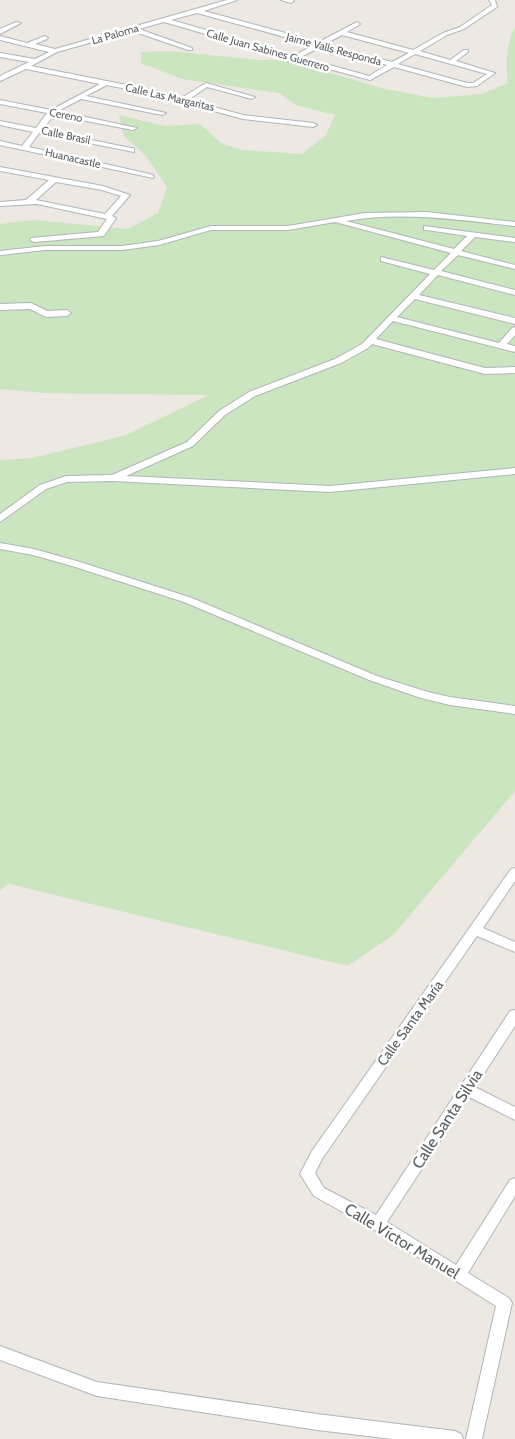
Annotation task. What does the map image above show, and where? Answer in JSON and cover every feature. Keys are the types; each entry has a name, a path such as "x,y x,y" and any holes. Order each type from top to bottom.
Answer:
{"street":[{"name":"La Paloma","path":"0,79 55,51 131,28 167,21 233,0"},
{"path":"396,65 495,6 492,0"},
{"name":"Jaime Valls Responda","path":"198,11 320,46 472,85 492,72 452,61"},
{"name":"Calle Juan Sabines Guerrero","path":"167,21 370,78 396,65"},
{"path":"221,24 229,21"},
{"path":"0,32 18,23"},
{"path":"294,58 320,46 358,24"},
{"name":"Calle Juan Sabines Guerrero","path":"131,28 190,49"},
{"path":"206,32 214,28"},
{"path":"344,33 452,61 466,51"},
{"path":"0,38 55,51"},
{"path":"27,45 46,38"},
{"path":"0,55 36,61"},
{"name":"Calle Las Margaritas","path":"26,67 184,99 243,117 313,125"},
{"path":"25,147 52,112 106,83"},
{"path":"184,99 206,86 252,97"},
{"path":"79,97 162,113"},
{"name":"Cereno","path":"2,104 133,128"},
{"name":"Calle Brasil","path":"0,123 38,129 131,150"},
{"name":"Huanacastle","path":"0,143 25,147 121,171"},
{"path":"0,169 55,179 108,183 126,195 108,216"},
{"path":"121,171 150,176"},
{"name":"Huanacastle","path":"108,183 121,171"},
{"path":"29,202 55,179"},
{"path":"0,204 29,202 108,216 112,220 97,235 34,240"},
{"path":"0,253 24,250 122,248 160,243 211,228 274,229 338,221 365,214 417,213 515,224"},
{"path":"338,221 515,266"},
{"path":"426,228 515,240"},
{"path":"112,478 190,444 222,413 252,394 338,361 372,341 474,234"},
{"path":"384,259 515,294"},
{"path":"415,296 515,321"},
{"path":"0,307 31,306 46,314 66,313"},
{"path":"394,318 515,349"},
{"path":"501,346 515,330"},
{"path":"372,341 485,371 515,370"},
{"path":"0,519 43,487 66,479 112,478 330,490 515,471"},
{"path":"0,546 34,552 76,564 188,600 372,678 450,701 515,710"},
{"name":"Calle Santa María","path":"307,1174 323,1147 515,872"},
{"path":"476,930 515,948"},
{"name":"Calle Santa Silvia","path":"378,1224 515,1015"},
{"path":"467,1089 515,1114"},
{"name":"Calle Víctor Manuel","path":"307,1174 319,1192 378,1224 460,1276 509,1301"},
{"path":"460,1276 462,1267 515,1184"},
{"path":"474,1439 509,1301"},
{"path":"0,1353 97,1389 317,1422 455,1439"}],"green space":[{"path":"515,28 515,791 393,935 348,966 9,884 0,890 0,460 32,458 126,435 209,395 44,393 0,389 0,224 34,220 128,229 158,213 167,187 145,155 124,136 119,115 165,126 200,124 221,143 241,150 302,154 326,135 335,115 296,105 279,93 182,79 141,63 141,52 169,51 259,60 283,59 381,88 432,98 482,94 508,83 508,48"}]}
